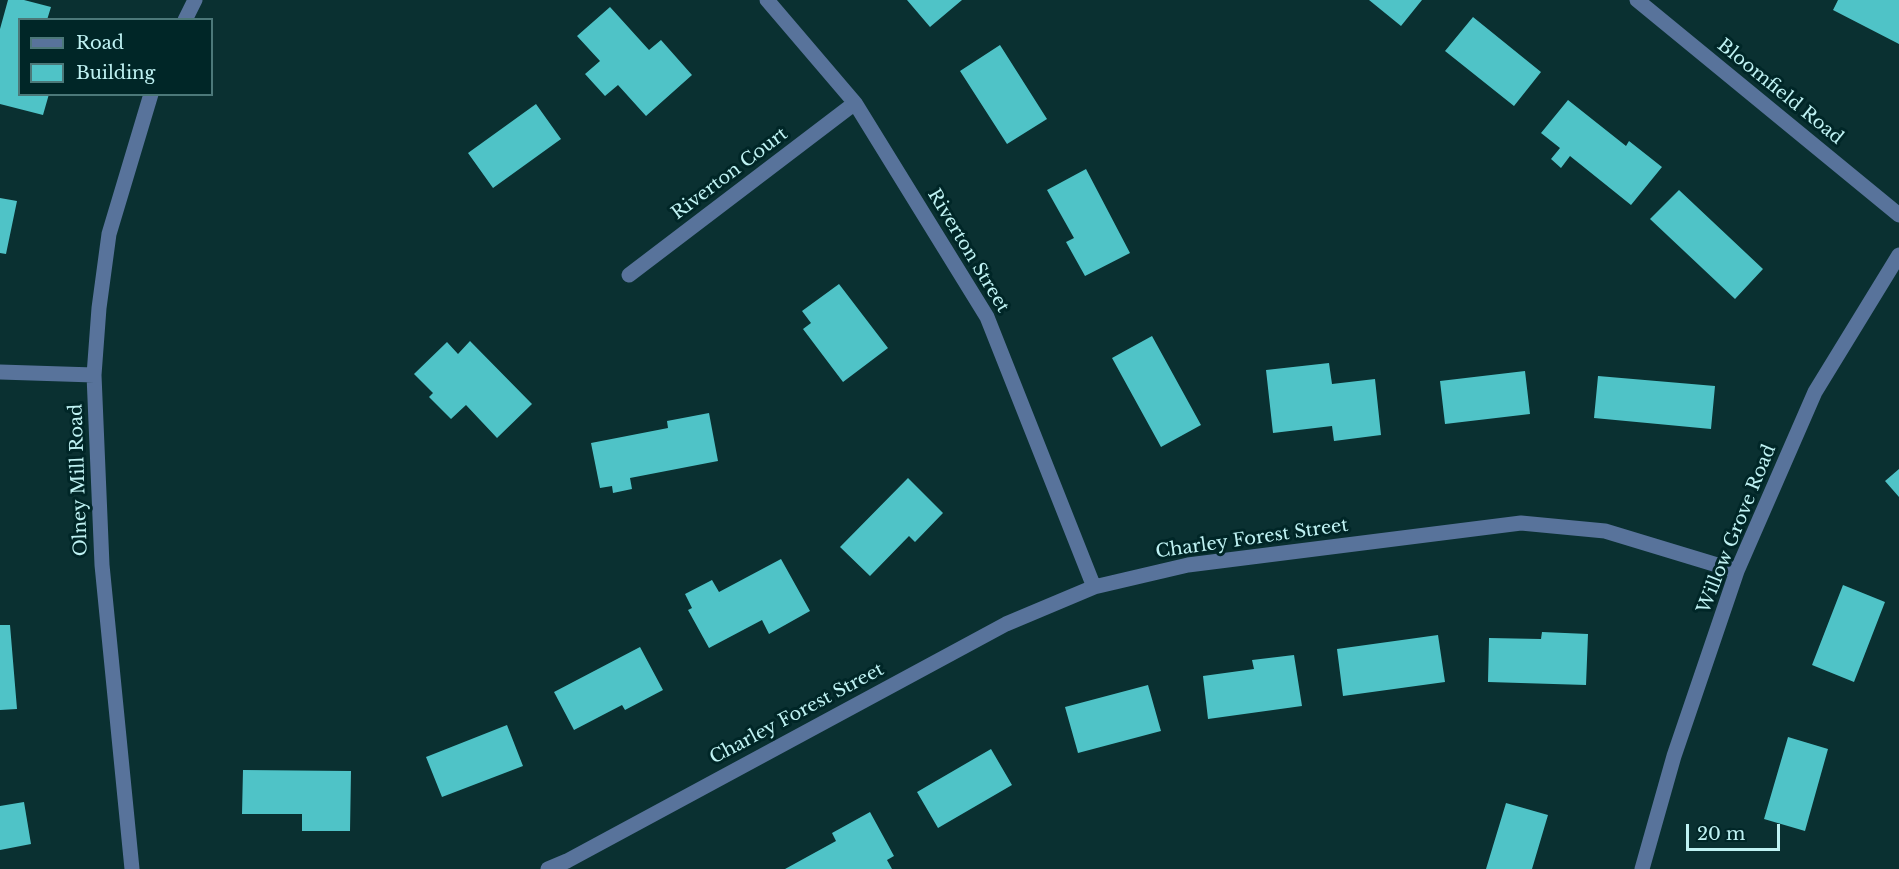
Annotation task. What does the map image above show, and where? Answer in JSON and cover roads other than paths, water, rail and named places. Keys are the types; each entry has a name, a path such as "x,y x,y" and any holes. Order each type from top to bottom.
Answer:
{"street":[{"path":"186,18 195,0"},
{"name":"Riverton Street","path":"767,0 855,103 987,317 1094,587"},
{"name":"Bloomfield Road","path":"1637,0 1899,215"},
{"name":"Olney Mill Road","path":"132,869 102,565 94,375 99,308 109,234 150,96"},
{"name":"Riverton Court","path":"629,275 855,103"},
{"name":"Willow Grove Road","path":"1642,869 1674,756 1737,571 1815,392 1899,255"},
{"path":"0,372 94,375"},
{"name":"Charley Forest Street","path":"548,869 567,861 1006,624 1094,587 1188,565 1521,523 1605,531 1737,571"}]}
